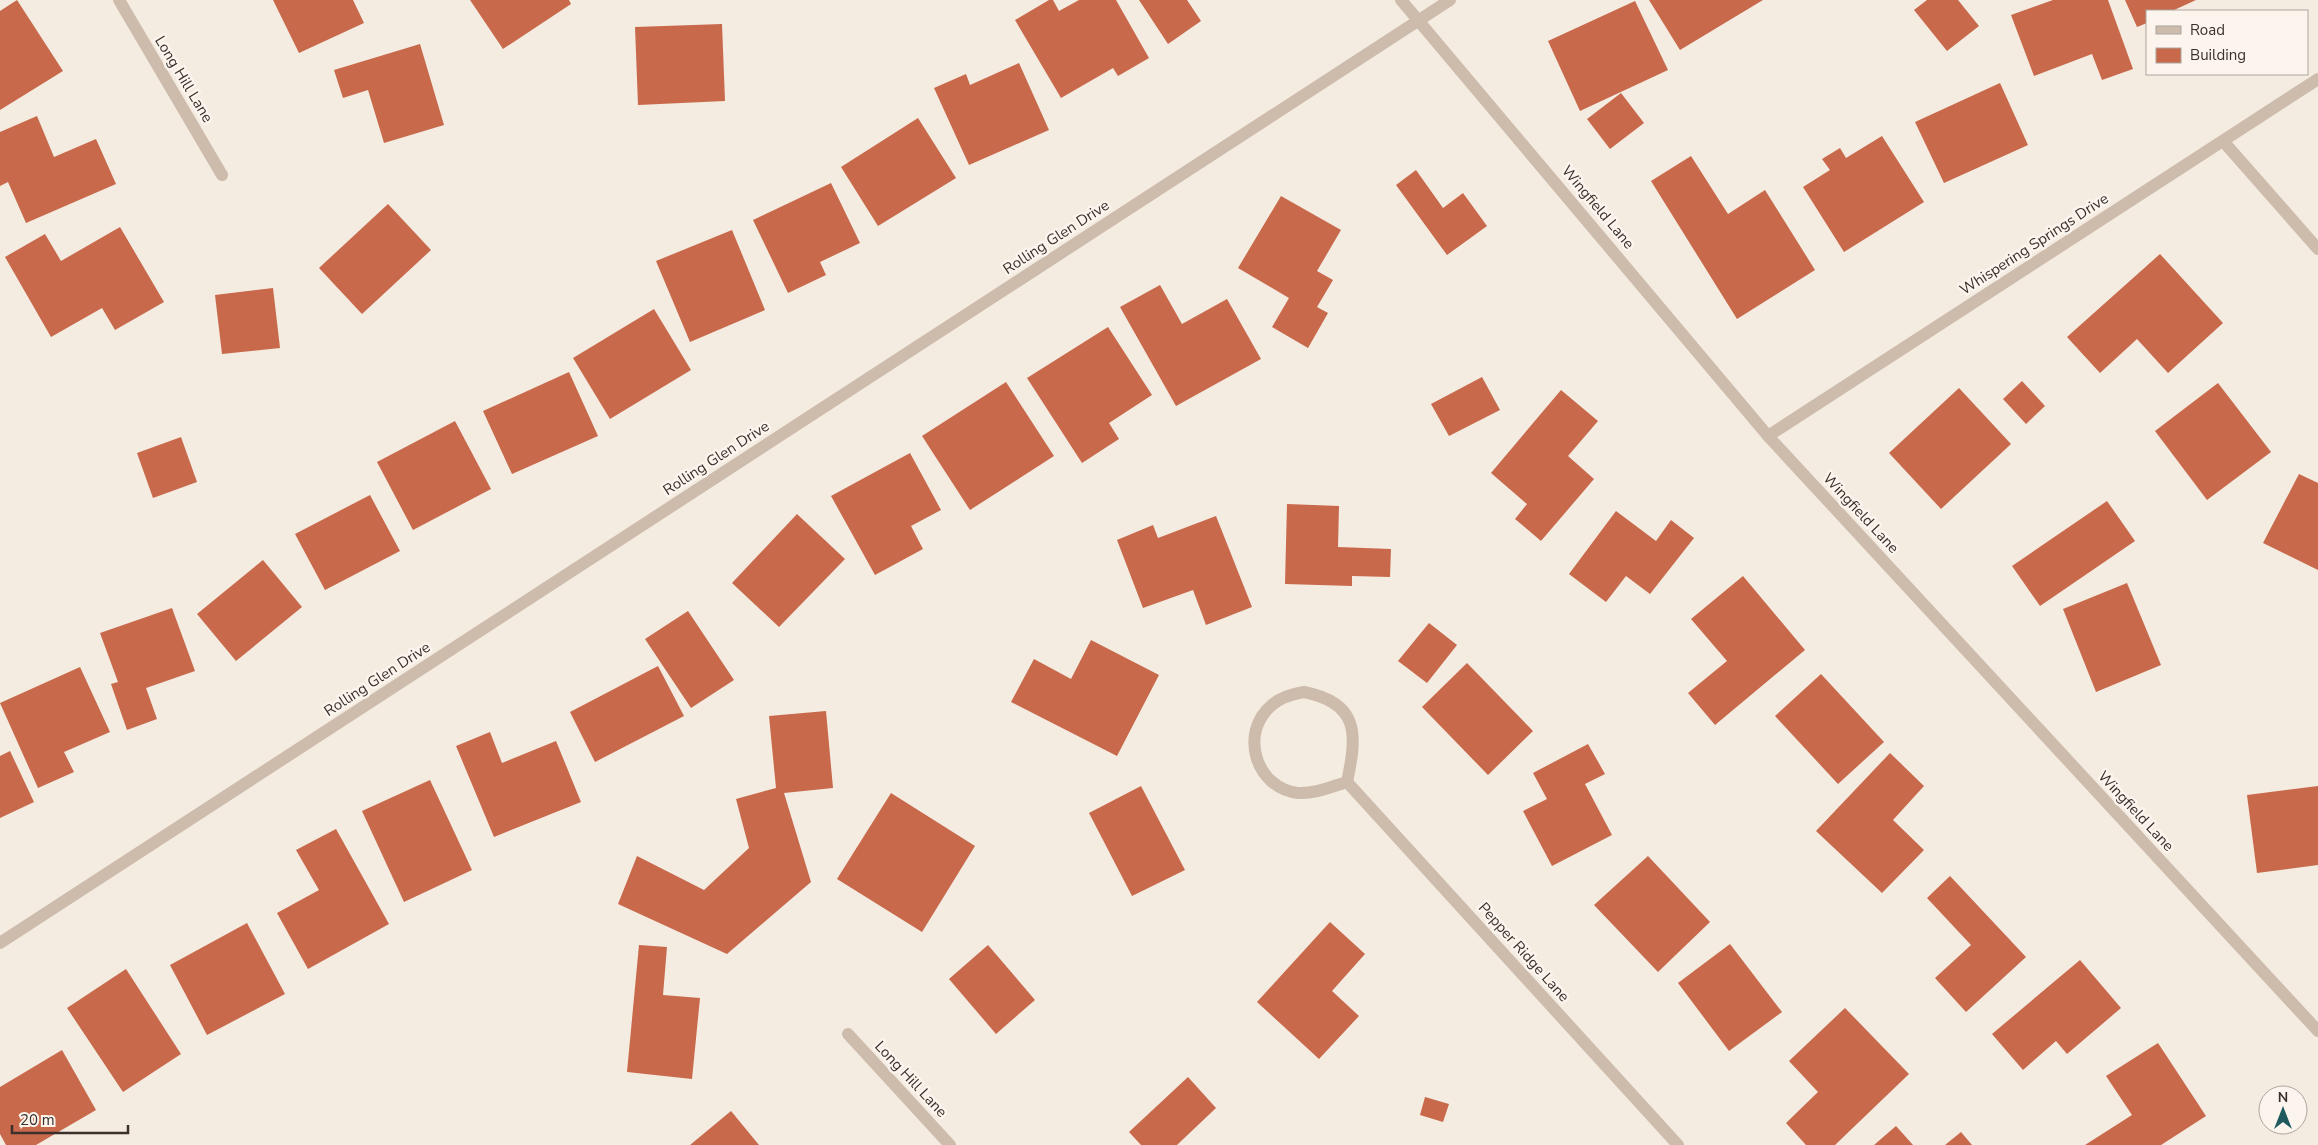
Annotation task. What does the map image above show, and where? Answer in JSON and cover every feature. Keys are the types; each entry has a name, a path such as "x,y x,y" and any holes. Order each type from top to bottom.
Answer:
{"street":[{"name":"Long Hill Lane","path":"119,0 222,175"},
{"name":"Wingfield Lane","path":"1402,0 1768,436 2318,1031"},
{"name":"Rolling Glen Drive","path":"0,943 1450,0"},
{"name":"Whispering Springs Drive","path":"1768,436 2318,79"},
{"path":"2223,141 2318,249"},
{"path":"1304,692 1321,696 1336,704 1347,717 1354,734 1354,749 1347,782 1314,792 1298,793 1282,789 1270,780 1259,767 1254,751 1254,734 1260,717 1272,704 1287,696 1304,692"},
{"name":"Pepper Ridge Lane","path":"1347,782 1678,1145"},
{"name":"Long Hill Lane","path":"848,1034 950,1145"}],"building":[{"path":"17,0 63,71 0,110 0,11"},
{"path":"273,0 353,0 364,23 299,53"},
{"path":"470,0 569,0 571,4 503,49"},
{"path":"1049,0 1053,0 1059,11 1079,0 1116,0 1149,58 1118,76 1113,68 1061,98 1015,20"},
{"path":"1139,0 1187,0 1201,21 1168,44"},
{"path":"1649,0 1763,0 1680,50"},
{"path":"1927,0 1958,0 1979,26 1947,51 1914,10"},
{"path":"2053,0 2108,0 2133,69 2102,80 2092,54 2034,76 2011,15"},
{"path":"2125,0 2196,0 2174,10 2146,10 2146,23 2137,27"},
{"path":"1635,1 1668,70 1580,111 1548,41"},
{"path":"722,24 725,101 638,105 635,27"},
{"path":"420,44 444,125 384,143 368,90 343,98 334,70"},
{"path":"1019,63 1049,130 969,165 934,88 966,74 970,85"},
{"path":"2000,83 2028,145 1944,183 1915,122"},
{"path":"1621,93 1644,123 1610,149 1587,119"},
{"path":"37,116 54,157 96,139 116,184 26,223 8,182 0,186 0,132"},
{"path":"918,118 956,178 878,226 841,167"},
{"path":"1882,136 1924,202 1844,252 1803,187 1830,170 1822,159 1840,148 1846,158"},
{"path":"1691,156 1728,214 1765,190 1815,270 1737,319 1651,181"},
{"path":"1416,170 1443,208 1463,193 1487,226 1447,255 1396,185"},
{"path":"831,183 860,243 820,262 826,275 788,293 753,220"},
{"path":"1281,196 1341,230 1317,271 1333,280 1317,307 1328,313 1308,348 1272,327 1289,298 1238,268"},
{"path":"388,204 431,250 362,314 319,268"},
{"path":"120,227 164,302 115,330 102,308 51,337 5,257 45,234 61,261"},
{"path":"732,230 765,310 690,342 656,261"},
{"path":"2160,254 2223,323 2168,373 2137,339 2100,373 2067,337"},
{"path":"1160,285 1182,324 1227,299 1261,359 1176,406 1120,307"},
{"path":"273,288 280,348 222,354 215,295"},
{"path":"654,309 691,370 610,419 573,358"},
{"path":"1108,327 1152,395 1109,423 1119,439 1082,463 1027,378"},
{"path":"569,372 598,436 512,474 483,411"},
{"path":"1482,377 1500,410 1449,436 1431,404"},
{"path":"2022,381 2045,406 2026,424 2003,399"},
{"path":"1006,382 1054,456 970,510 922,436"},
{"path":"2218,383 2271,452 2207,500 2155,431"},
{"path":"1959,388 2011,444 1941,509 1889,453"},
{"path":"1561,390 1598,421 1568,456 1594,479 1541,541 1515,519 1527,504 1491,473"},
{"path":"455,421 491,489 413,530 377,462"},
{"path":"181,437 197,482 153,498 137,453"},
{"path":"910,453 941,510 911,526 923,549 875,575 831,496"},
{"path":"2299,474 2318,483 2318,570 2263,543"},
{"path":"370,495 400,551 325,590 295,534"},
{"path":"2107,501 2135,541 2040,606 2012,566"},
{"path":"1287,504 1339,506 1338,547 1391,549 1390,577 1352,576 1352,586 1285,584"},
{"path":"1616,511 1656,541 1671,520 1694,538 1650,594 1626,576 1606,602 1569,574"},
{"path":"797,514 845,559 779,627 732,583"},
{"path":"1216,516 1252,607 1206,625 1193,590 1143,608 1117,540 1153,525 1158,538"},
{"path":"263,560 302,607 236,661 197,614"},
{"path":"1743,576 1805,650 1715,725 1688,693 1727,661 1691,619"},
{"path":"2127,583 2161,665 2096,692 2063,609"},
{"path":"172,608 195,671 146,688 157,719 127,730 111,684 118,682 100,633"},
{"path":"688,611 734,680 691,708 645,639"},
{"path":"1429,623 1457,645 1427,683 1398,661"},
{"path":"1091,640 1159,675 1117,756 1011,702 1034,659 1071,679"},
{"path":"1467,663 1533,731 1488,775 1422,707"},
{"path":"658,666 684,716 595,762 570,712"},
{"path":"80,667 110,732 64,752 74,772 38,788 0,703"},
{"path":"1821,674 1884,742 1838,784 1775,716"},
{"path":"826,711 833,788 784,793 811,882 727,954 618,904 637,856 704,890 749,848 736,799 776,788 769,716"},
{"path":"490,732 502,763 556,741 581,802 494,837 456,746"},
{"path":"1588,744 1605,774 1585,784 1612,835 1552,866 1523,811 1547,799 1533,773"},
{"path":"10,751 34,802 0,818 0,756"},
{"path":"1890,753 1924,786 1893,820 1924,850 1882,893 1816,831"},
{"path":"430,780 472,870 404,902 362,811"},
{"path":"1141,786 1185,870 1132,896 1089,813"},
{"path":"2318,786 2318,865 2257,873 2247,795"},
{"path":"891,793 975,846 922,932 837,879"},
{"path":"336,829 389,924 308,969 277,913 319,890 296,850"},
{"path":"1648,856 1710,922 1658,972 1594,905"},
{"path":"1950,876 2026,957 1966,1012 1935,978 1971,945 1927,898"},
{"path":"1330,922 1365,954 1332,991 1359,1016 1319,1059 1257,1002"},
{"path":"247,923 285,994 207,1035 170,965"},
{"path":"1730,944 1782,1012 1729,1051 1678,983"},
{"path":"639,945 667,947 663,995 700,998 692,1079 627,1072"},
{"path":"988,945 1035,1000 996,1034 949,979"},
{"path":"2080,960 2121,1008 2067,1054 2056,1041 2023,1070 1992,1034"},
{"path":"126,969 181,1054 123,1092 67,1008"},
{"path":"1845,1008 1909,1074 1835,1145 1806,1145 1786,1123 1818,1092 1789,1061"},
{"path":"2158,1043 2206,1116 2161,1145 2085,1145 2132,1115 2106,1076"},
{"path":"62,1050 96,1110 36,1145 6,1145 0,1134 0,1087"},
{"path":"1188,1077 1216,1108 1177,1145 1141,1145 1129,1132"},
{"path":"1425,1097 1449,1104 1443,1122 1420,1115"},
{"path":"731,1111 759,1145 690,1145"},
{"path":"1896,1126 1913,1145 1874,1145"},
{"path":"1961,1132 1972,1145 1945,1145"}]}
